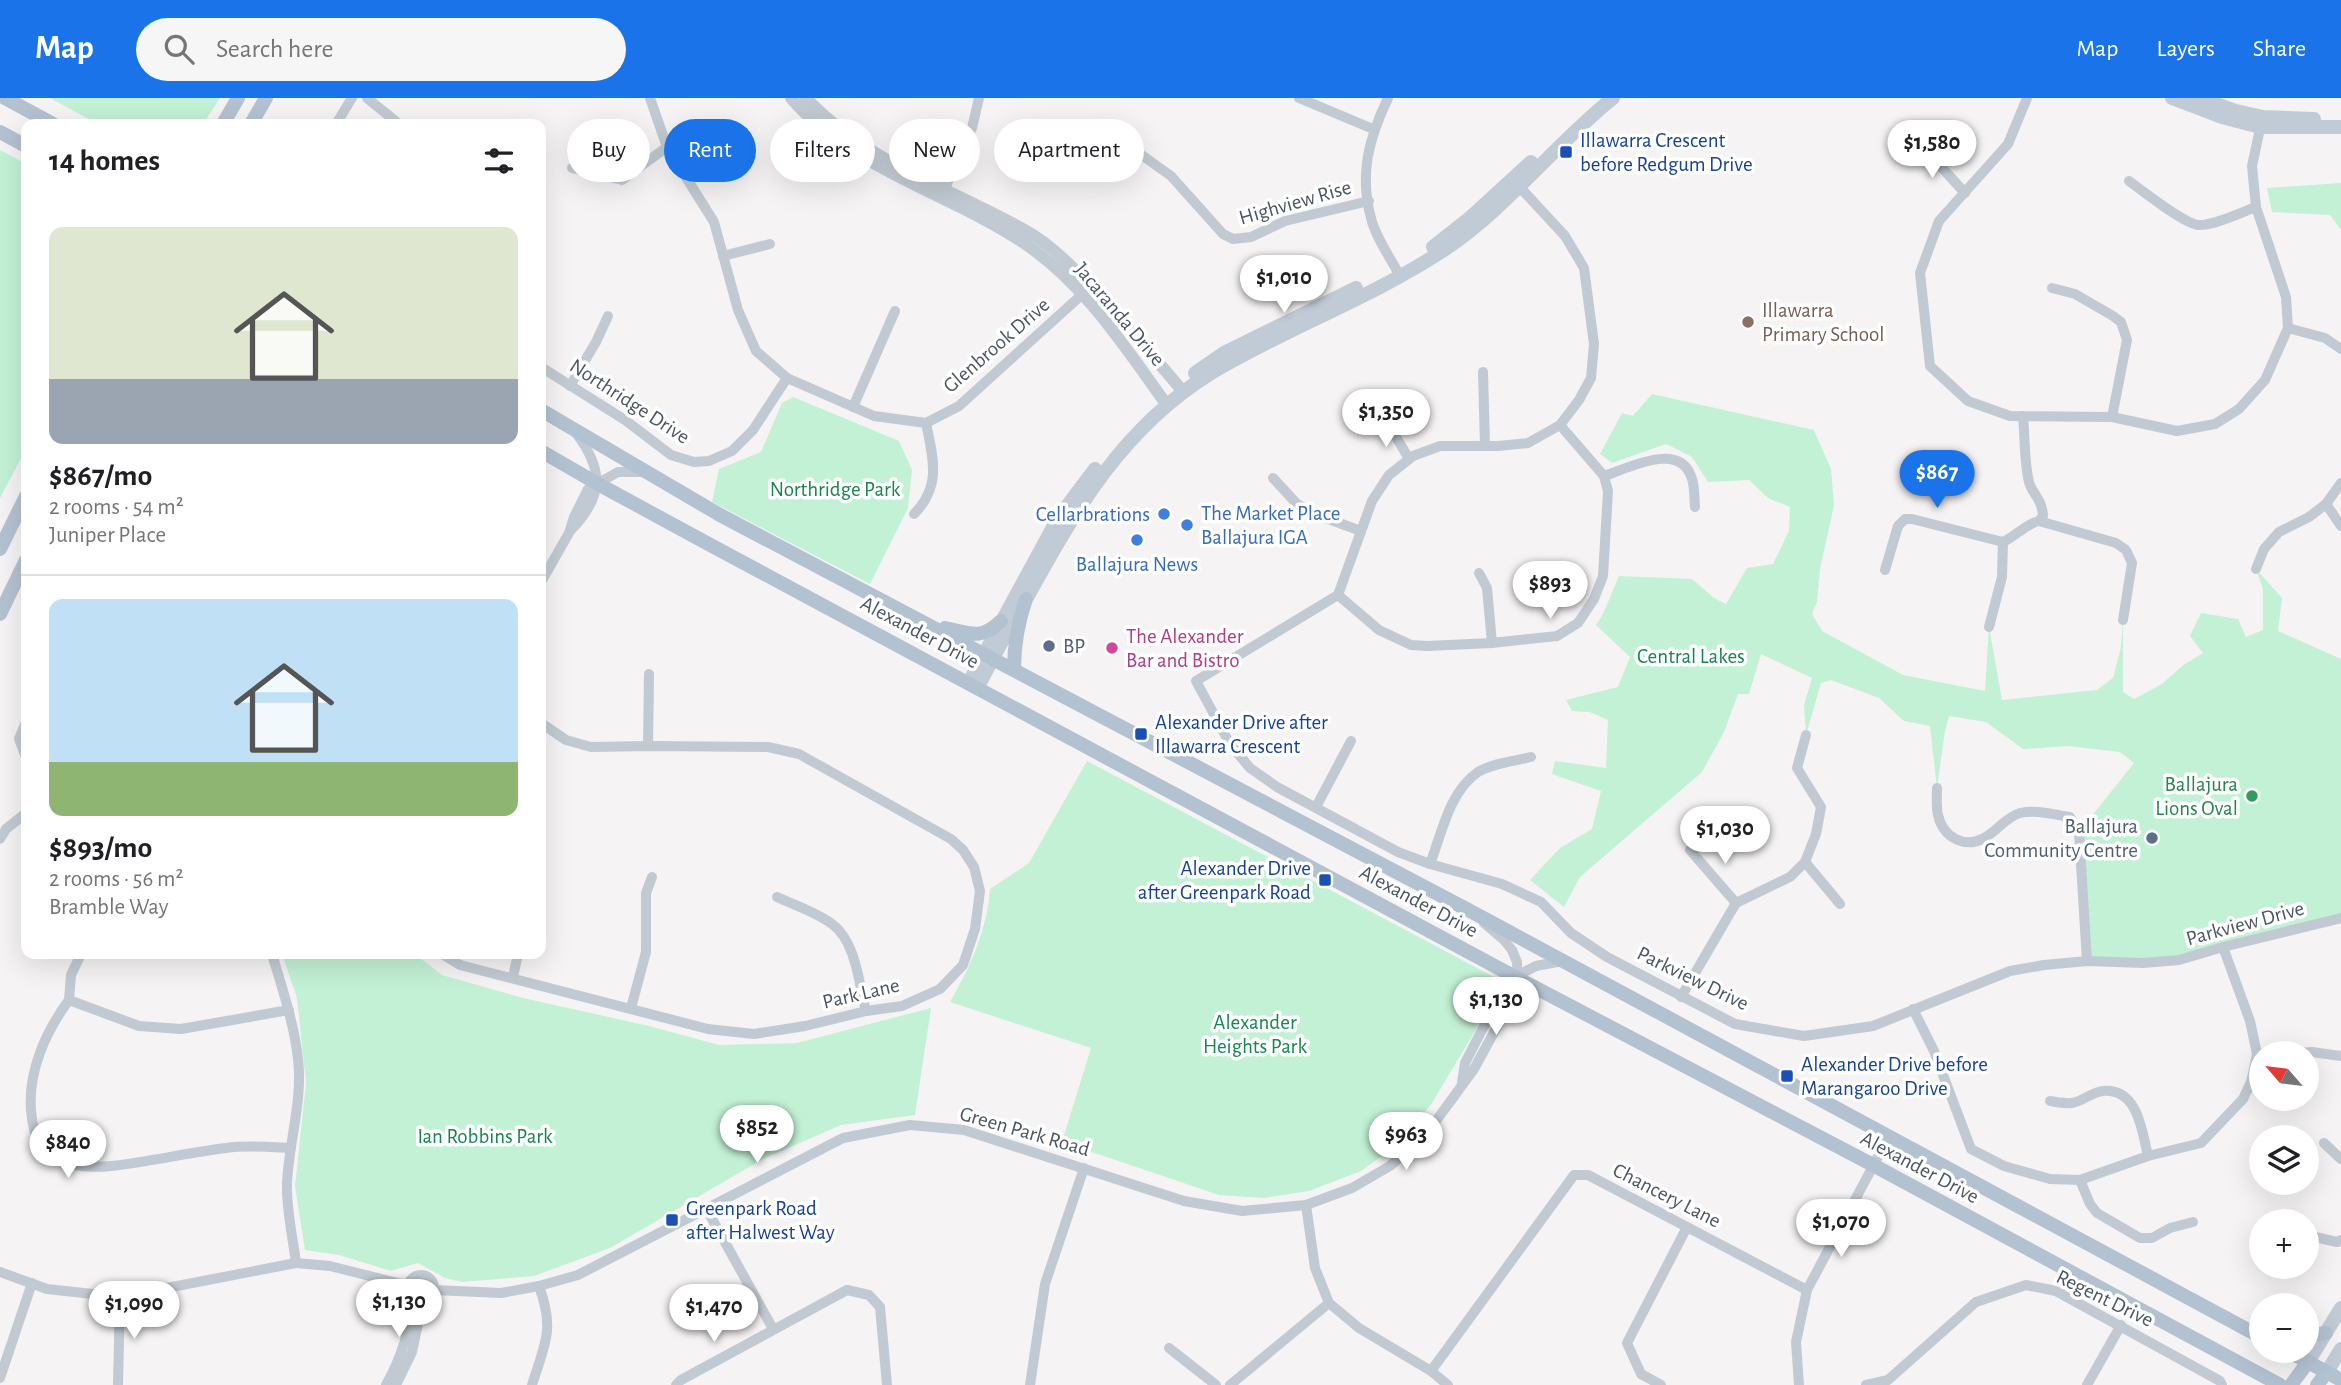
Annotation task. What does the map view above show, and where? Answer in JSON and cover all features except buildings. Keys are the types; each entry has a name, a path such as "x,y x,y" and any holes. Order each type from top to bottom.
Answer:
{"main road":[{"path":"5,98 43,119"},
{"path":"226,119 238,98"},
{"path":"254,119 266,98"},
{"path":"1516,183 1602,98"},
{"path":"988,656 1001,621 1042,545 1074,495 1128,429 1224,353 1398,272 1426,253 1516,183 1613,98"},
{"path":"2172,98 2222,117 2341,127"},
{"path":"2199,98 2262,122 2341,118"},
{"path":"0,132 21,143"},
{"path":"973,684 1058,540 1109,465 1165,401"},
{"name":"Alexander Drive","path":"546,413 720,514 1474,913 2249,1329"},
{"name":"Alexander Drive","path":"546,454 597,484 1517,978 1873,1165 2259,1379 2280,1385"},
{"path":"0,549 21,506"},
{"path":"0,614 21,570"},
{"path":"1014,670 1018,628 1026,598"},
{"path":"926,624 979,634 992,630 1001,621"},
{"path":"2319,1344 2341,1308"},
{"path":"2319,1334 2326,1333"},
{"path":"2317,1385 2341,1349"},
{"path":"2291,1385 2307,1363"},
{"path":"2310,1363 2341,1380"}],"street":[{"path":"339,119 352,98"},
{"path":"368,98 394,119"},
{"path":"650,98 664,138"},
{"name":"Jacaranda Drive","path":"791,98 816,125 847,149 1025,230 1053,250 1087,291 1165,401"},
{"name":"Jacaranda Drive","path":"806,98 826,120 857,143 943,194"},
{"path":"943,194 971,128 979,98"},
{"path":"1298,98 1373,129"},
{"path":"1388,98 1373,129 1365,169 1371,220 1398,272"},
{"path":"2027,98 2008,144 1939,222 1920,273 1930,366 1968,401 2010,416 2112,417 2177,431 2216,424 2239,409 2265,380 2288,328 2286,297 2256,207 2252,166 2262,122"},
{"path":"1922,146 1965,192"},
{"name":"Highview Rise","path":"1144,157 1171,176 1223,234 1233,239 1251,237 1285,221 1369,201"},
{"path":"2129,181 2183,218 2199,225 2256,207"},
{"path":"689,182 714,222 738,310 756,351 787,379 874,416 926,423 934,473 929,495 914,514"},
{"path":"1516,183 1565,236 1584,268 1594,344 1591,379 1560,425 1528,443 1440,446 1409,459 1388,475 1372,501 1338,595 1379,629 1411,645 1492,643 1557,636 1578,623 1592,603 1603,576 1608,491 1604,476 1560,425"},
{"path":"723,256 770,244"},
{"path":"2052,288 2075,294 2121,322 2127,340 2112,417"},
{"name":"Jacaranda Drive","path":"1087,291 1181,389"},
{"name":"Glenbrook Drive","path":"926,423 959,406 1087,291"},
{"path":"853,407 895,311"},
{"path":"570,386 608,316"},
{"path":"2288,328 2325,338 2341,349"},
{"name":"Northridge Drive","path":"546,370 625,420 671,455 694,462 709,461 732,451 752,430 787,379"},
{"path":"1483,372 1485,446"},
{"path":"2023,415 2029,485 2043,507 2043,516 2039,521"},
{"path":"1388,423 1409,459"},
{"path":"575,432 595,465 597,484"},
{"path":"1604,476 1664,457 1675,458 1683,463 1692,477 1696,507"},
{"path":"546,573 569,533 588,489 618,472 646,472"},
{"path":"1273,478 1296,503 1312,513 1362,531"},
{"path":"2256,569 2264,549 2279,532 2309,517 2326,504 2341,483"},
{"path":"2326,504 2341,526"},
{"path":"1885,570 1898,526 1905,519 2003,542 2031,523 2039,521 2116,543 2126,550 2132,563 2123,620"},
{"path":"1989,627 2001,577 2005,550 2003,542"},
{"path":"1479,573 1488,588 1492,643"},
{"name":"Parkview Drive","path":"1338,595 1196,681 1230,744 1250,768 1277,787 1398,852 1502,884 1541,902 1571,933 1607,957 1735,1024 1804,1037 1873,1026 2010,971 2087,961 2143,963 2179,960 2341,918"},
{"path":"648,746 649,674"},
{"name":"Park Lane","path":"450,959 460,965 708,1029 754,1034 902,1006 940,989 962,965 975,929 980,891 974,867 951,839 799,754 768,747 592,747 566,740 546,726"},
{"path":"1681,997 1736,903 1790,877 1805,862 1816,834 1821,807 1797,768 1806,735"},
{"path":"1316,807 1351,741"},
{"path":"1430,864 1453,802 1463,787 1479,772 1531,757"},
{"path":"1937,788 1938,816 1950,836 1963,843 1973,843 1985,838 2019,813 2070,817 2079,832 2087,961"},
{"path":"0,839 6,829 21,817"},
{"path":"1690,850 1736,903"},
{"path":"1805,862 1840,904"},
{"path":"631,1008 646,953 646,893 652,877"},
{"path":"777,897 831,923 842,933 851,952 866,1011"},
{"path":"1474,913 1512,950 1517,962 1517,978"},
{"path":"2223,947 2255,1041"},
{"path":"79,959 71,975 69,1000 57,1016 31,1082 32,1125 38,1139 51,1156 66,1164 95,1168 230,1147 290,1148"},
{"path":"274,959 289,1010 298,1060 298,1105 287,1185 296,1264"},
{"path":"513,977 518,959"},
{"path":"1517,978 1536,966 1562,960"},
{"name":"Green Park Road","path":"434,1290 501,1293 578,1275 844,1138 910,1125 964,1130 1184,1201 1242,1211 1306,1205 1352,1188 1390,1166 1430,1129 1474,1069 1518,988 1517,978"},
{"path":"69,1000 139,1026 181,1029 289,1010"},
{"path":"1913,1009 1934,1051 1971,1149 2004,1167 2050,1179 2080,1180 2148,1156 2201,1143 2243,1099 2249,1086"},
{"path":"2319,1053 2341,1056"},
{"path":"2050,1101 2072,1103 2101,1091 2118,1092 2132,1103 2139,1118 2148,1156"},
{"path":"1799,1385 1796,1342 1807,1290 1889,1136"},
{"path":"2324,1143 2341,1159"},
{"path":"1031,1385 1045,1284 1084,1168"},
{"name":"Chancery Lane","path":"1431,1371 1574,1175 1588,1175 1807,1290"},
{"path":"2080,1180 2090,1204 2097,1213 2140,1238 2152,1238 2171,1228 2193,1222"},
{"path":"1306,1205 1315,1268 1329,1303 1359,1328 1431,1371 1448,1385"},
{"path":"706,1208 773,1329"},
{"path":"1661,1385 1642,1374 1627,1343 1687,1227"},
{"path":"2319,1238 2337,1242 2341,1240"},
{"path":"0,1272 47,1289 120,1297 296,1264 330,1266 408,1286"},
{"path":"408,1286 415,1276 424,1275 433,1282 434,1290 429,1298 418,1301 412,1298"},
{"path":"0,1378 32,1283"},
{"name":"Regent Drive","path":"1866,1385 1888,1380 1976,1302 2026,1284 2056,1291 2220,1381 2222,1385"},
{"path":"386,1385 403,1351 410,1324 412,1298 408,1286"},
{"path":"532,1385 548,1332 548,1310 539,1286"},
{"path":"676,1385 847,1290 869,1295 880,1307 887,1385"},
{"path":"118,1385 120,1297"},
{"path":"396,1385 412,1352 423,1300"},
{"path":"1230,1385 1329,1303"},
{"path":"2087,1385 2121,1325"},
{"path":"1169,1348 1216,1385"}],"green space":[{"path":"50,98 220,98 206,119 89,119"},
{"path":"0,150 21,161 21,458 0,498"},
{"path":"2341,183 2341,230 2330,215 2272,212 2267,188"},
{"name":"Central Lakes","path":"1652,394 1814,430 1831,469 1834,505 1820,569 1817,602 1812,614 1822,631 1903,675 1985,691 1989,627 2002,700 2097,690 2113,678 2121,647 2123,620 2123,692 2134,699 2162,684 2182,666 2203,653 2190,636 2201,613 2238,619 2246,637 2263,630 2263,589 2256,569 2282,598 2278,631 2341,659 2341,918 2179,960 2087,961 2079,832 2134,763 2120,752 2068,746 2023,749 1986,722 1949,716 1937,788 1930,726 1904,721 1879,698 1831,680 1821,683 1806,735 1804,705 1812,678 1761,654 1749,694 1738,694 1724,732 1702,772 1580,877 1564,907 1530,880 1560,848 1592,829 1601,791 1552,774 1555,761 1606,768 1608,720 1590,712 1572,711 1566,700 1618,687 1630,657 1596,625 1619,576 1692,579 1714,598 1726,604 1747,568 1773,564 1789,531 1790,507 1768,498 1749,480 1708,482 1692,457 1666,444 1612,463 1600,454 1622,413 1633,416"},
{"name":"Northridge Park","path":"793,397 899,441 912,470 908,508 870,584 712,502 719,469 761,452 782,403"},
{"name":"Alexander Heights Park","path":"1087,761 1494,977 1475,1031 1432,1103 1401,1142 1361,1171 1309,1191 1264,1198 1219,1195 1062,1142 1091,1048 950,1002 976,948 990,889 1029,863"},
{"name":"Ian Robbins Park","path":"284,959 421,959 442,975 523,998 649,1026 719,1045 797,1043 931,1008 915,1115 841,1125 763,1159 610,1248 534,1276 462,1282 445,1278 418,1263 391,1271 339,1255 305,1250 295,1186 306,1083 297,998"}],"place":[{"name":"Illawarra Crescent before Redgum Drive","path":"1566,152"},
{"name":"Illawarra Primary School","path":"1748,322"},
{"name":"Cellarbrations","path":"1164,514"},
{"name":"The Market Place Ballajura IGA","path":"1187,525"},
{"name":"Ballajura News","path":"1137,540"},
{"name":"BP","path":"1049,646"},
{"name":"The Alexander Bar and Bistro","path":"1112,648"},
{"name":"Alexander Drive after Illawarra Crescent","path":"1141,734"},
{"name":"Ballajura Lions Oval","path":"2252,796"},
{"name":"Ballajura Community Centre","path":"2152,838"},
{"name":"Alexander Drive after Greenpark Road","path":"1325,880"},
{"name":"Alexander Drive before Marangaroo Drive","path":"1787,1076"},
{"name":"Greenpark Road after Halwest Way","path":"672,1220"}]}
